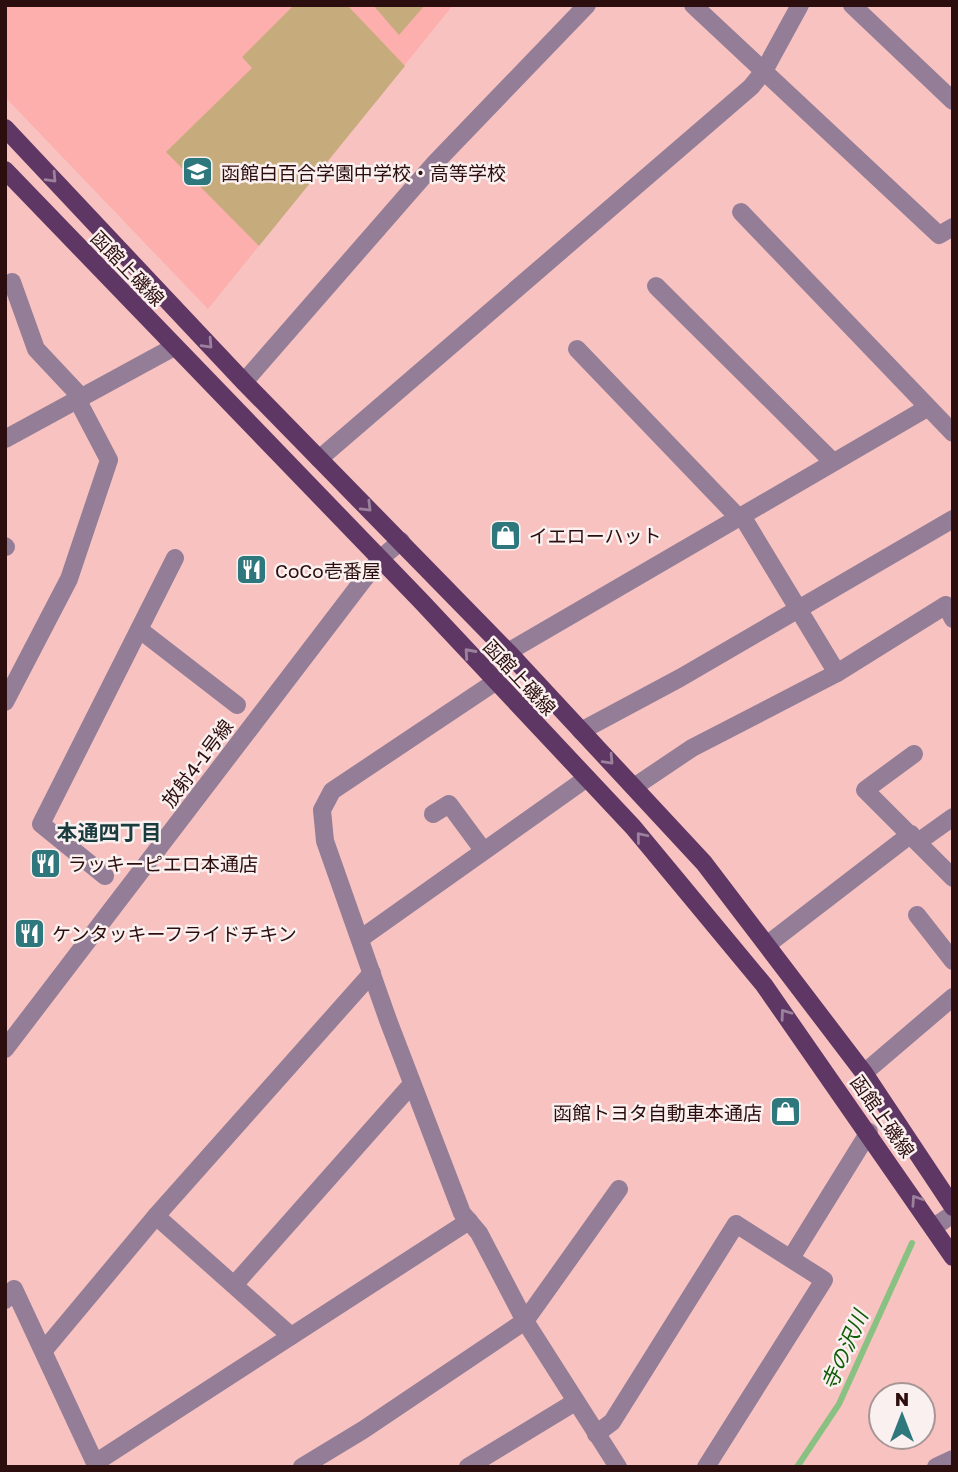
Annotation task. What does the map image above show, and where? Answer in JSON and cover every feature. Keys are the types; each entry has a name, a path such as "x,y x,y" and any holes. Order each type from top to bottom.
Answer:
{"main road":[{"name":"函館上磯線","path":"5,128 244,382 508,652 704,863 864,1073 953,1208"},
{"name":"函館上磯線","path":"5,170 380,559 633,827 764,985 869,1132 953,1257"}],"street":[{"path":"244,382 435,163 587,5"},
{"path":"693,5 939,234 953,227"},
{"path":"319,459 751,87 764,71 800,5"},
{"path":"852,5 953,101"},
{"path":"741,212 953,433"},
{"path":"5,702 69,579 109,460 80,399 36,349 12,282"},
{"path":"656,286 834,462"},
{"path":"5,439 174,347"},
{"path":"577,349 741,517 837,673"},
{"path":"508,652 927,408"},
{"path":"581,730 680,678 953,519"},
{"name":"放射4-1号線","path":"5,1049 380,559 401,541"},
{"path":"106,876 41,824 176,558"},
{"path":"634,787 692,748 837,673 946,605 953,619"},
{"path":"140,630 237,705"},
{"path":"495,682 332,791 322,810 325,841 412,1084 462,1213 479,1233 525,1321 618,1467"},
{"path":"914,754 865,790 953,877"},
{"path":"360,939 587,778"},
{"path":"432,814 449,804 483,850"},
{"path":"768,944 915,838 953,817"},
{"path":"917,915 953,961"},
{"path":"45,1349 156,1216 372,973"},
{"path":"864,1073 953,997"},
{"path":"235,1284 412,1084"},
{"path":"791,1258 869,1132"},
{"path":"302,1467 363,1430 525,1321 619,1189"},
{"path":"934,1227 953,1214"},
{"path":"156,1216 291,1336"},
{"path":"5,1300 14,1289 45,1349 95,1463 469,1221"},
{"path":"596,1434 612,1422 736,1224 824,1280 706,1467"},
{"path":"468,1467 575,1402"},
{"path":"936,1467 953,1459"}],"shaded area":[{"name":"函館白百合学園中学校・高等学校","path":"5,5 453,5 208,309 5,97"},
{"path":"294,5 347,5 405,66 259,246 166,152 252,68 242,57"},
{"path":"373,5 425,5 399,35"}],"waterway":[{"name":"寺の沢川","path":"797,1467 839,1404 912,1243"}],"place":[{"name":"函館白百合学園中学校・高等学校","path":"198,172"},
{"name":"イエローハット","path":"506,535"},
{"name":"CoCo壱番屋","path":"252,570"},
{"name":"ラッキーピエロ本通店","path":"45,863"},
{"name":"ケンタッキーフライドチキン","path":"29,933"},
{"name":"函館トヨタ自動車本通店","path":"785,1112"}],"district":[{"name":"本通四丁目","path":"109,832"}]}
